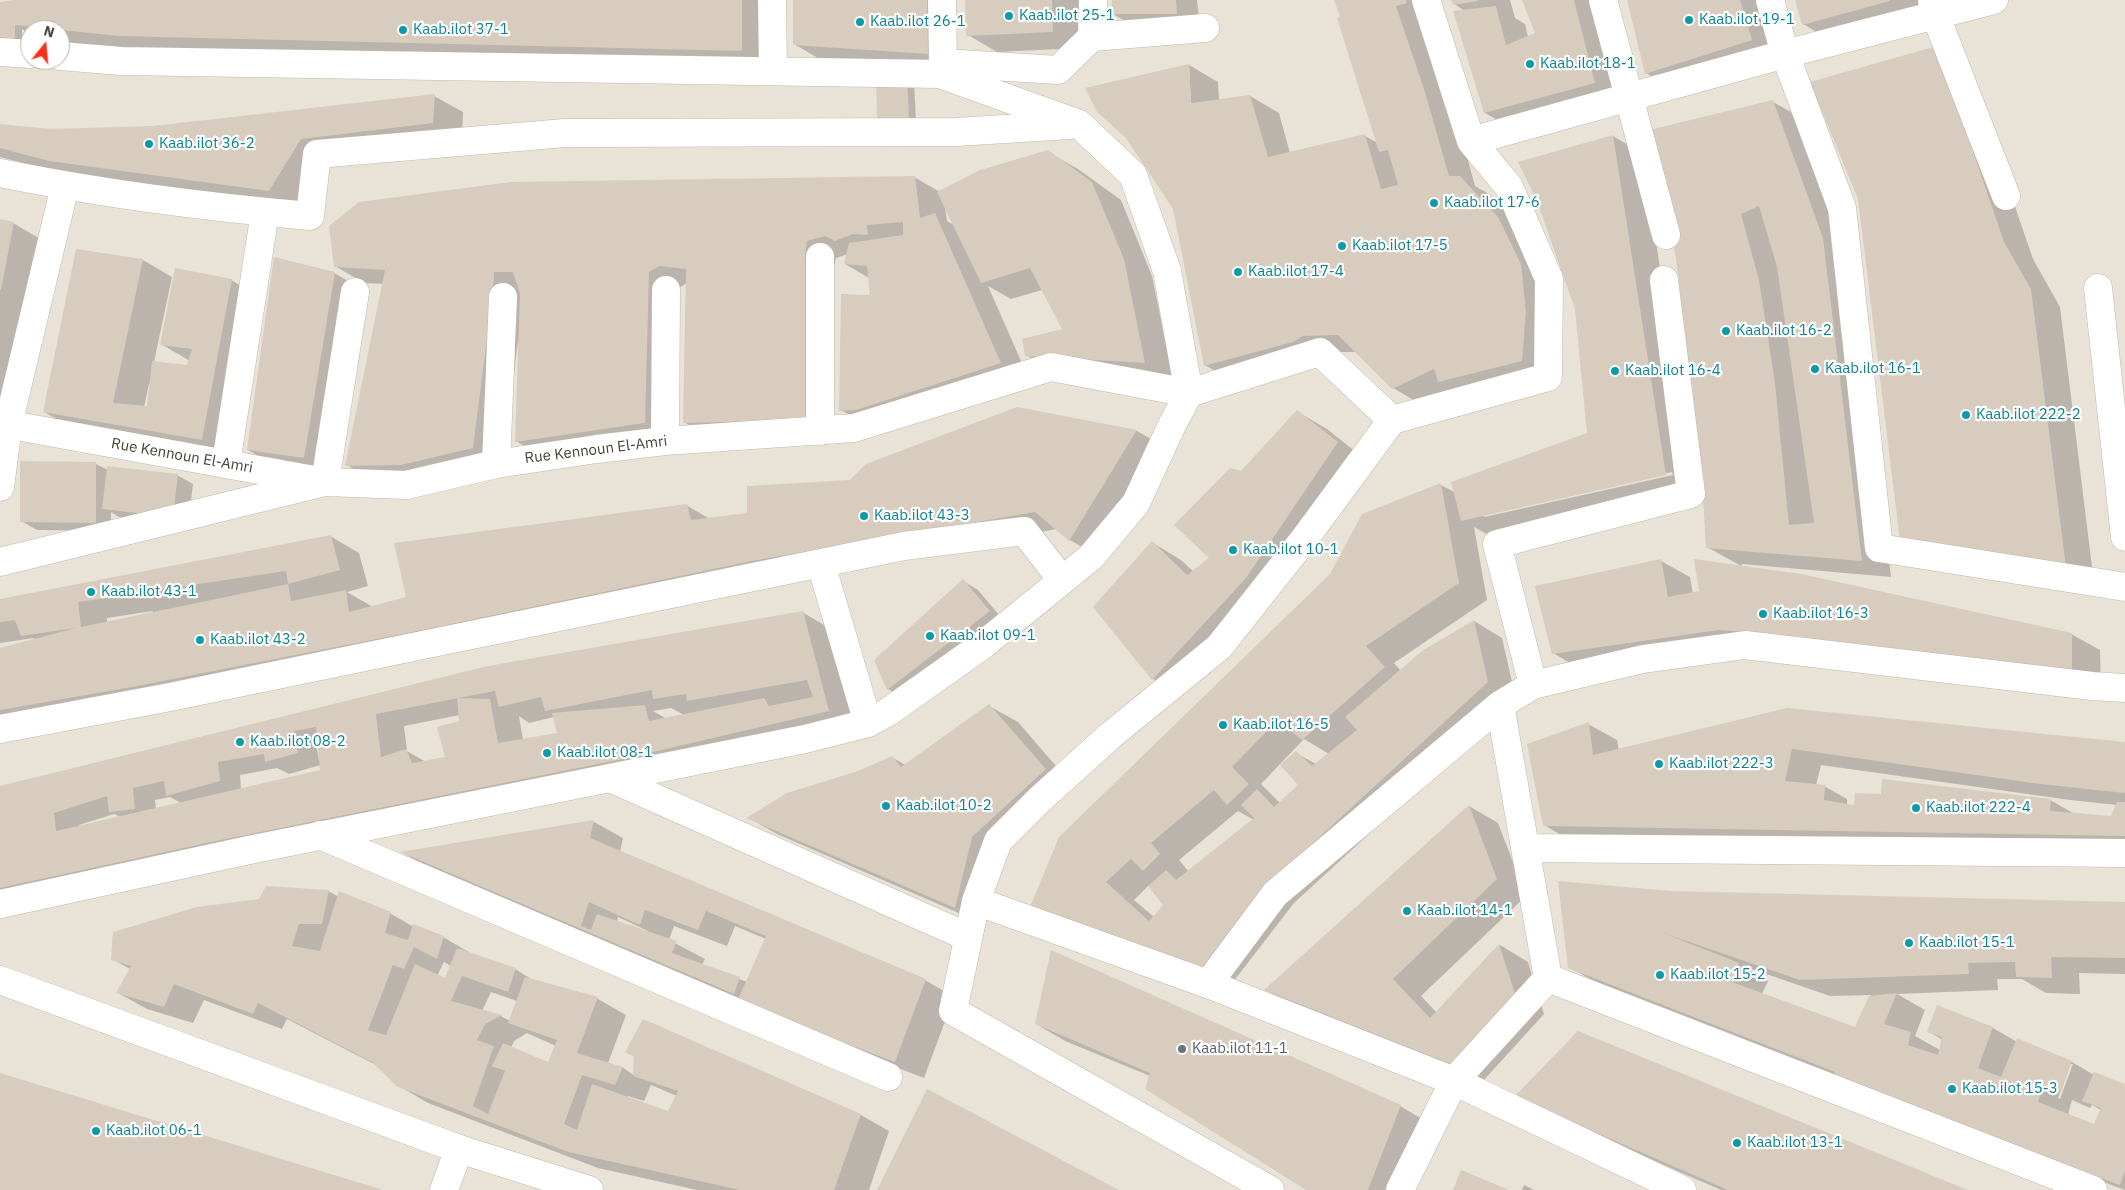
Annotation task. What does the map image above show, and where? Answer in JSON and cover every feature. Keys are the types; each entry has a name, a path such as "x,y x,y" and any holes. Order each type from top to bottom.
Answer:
{"street":[{"path":"772,0 774,70"},
{"path":"941,68 942,0"},
{"path":"1092,37 1093,0"},
{"path":"1270,1190 953,1011 976,901 998,841 1040,799 1111,735 1218,648 1302,542 1392,420 1548,377 1549,279 1509,187 1471,141 1426,0"},
{"path":"1603,0 1666,235"},
{"path":"1770,0 1786,54 1842,208 1879,548 2125,588"},
{"path":"1471,141 1786,54 1934,7 1994,0"},
{"path":"1934,7 2006,196"},
{"path":"70,57 121,61 774,70 941,68 1058,70 1092,37 1205,28"},
{"path":"0,52 20,53"},
{"path":"0,904 320,835 805,739 868,723 888,712 984,644 1091,557 1136,503 1189,393 1167,271 1133,175 1080,124 941,68"},
{"path":"0,173 65,186 310,216 317,154 565,133 956,132 1080,124"},
{"path":"0,487 4,424 65,186"},
{"path":"226,463 265,212"},
{"path":"820,257 820,431"},
{"path":"1532,685 1497,544 1691,494 1664,280"},
{"path":"2098,288 2125,537"},
{"path":"665,440 666,290"},
{"path":"0,562 325,482 355,292"},
{"path":"496,464 503,297"},
{"path":"1189,393 1320,352 1392,420"},
{"name":"Rue Kennoun El-Amri","path":"4,424 325,482 406,485 496,464 665,440 854,428 1051,368 1189,393"},
{"path":"0,729 170,697 904,546 1024,531 1062,580"},
{"path":"821,564 868,723"},
{"path":"1208,984 1275,894 1500,705 1532,685 1643,659 1745,645 2092,686 2125,688"},
{"path":"1500,705 1548,978"},
{"path":"610,778 968,937"},
{"path":"320,835 888,1077"},
{"path":"1525,848 2125,853"},
{"path":"976,901 1208,984 1454,1080 1682,1190"},
{"path":"1400,1190 1454,1080 1548,978"},
{"path":"1548,978 2093,1190"},
{"path":"0,980 459,1149 589,1190"},
{"path":"444,1190 459,1149"}],"shaded area":[{"path":"0,0 2125,0 2125,1190 0,1190"}],"building":[{"name":"Kaab.ilot 37-1","path":"14,0 742,0 742,51 118,36 70,31 70,20 20,20 20,26 15,25 15,40 0,41 0,2"},
{"name":"Kaab.ilot 26-1","path":"793,0 927,0 928,54 793,45"},
{"name":"Kaab.ilot 25-1","path":"965,0 1052,0 1053,32 966,36"},
{"path":"1112,0 1176,0 1177,14 1111,14"},
{"path":"1334,0 1406,0 1407,3 1396,6 1425,92 1449,176 1460,176 1498,217 1521,264 1526,312 1522,361 1438,382 1434,369 1392,389 1338,335 1303,336 1293,342 1204,366 1173,209 1126,138 1097,112 1085,88 1189,64 1191,103 1250,95 1268,157 1365,134 1381,189 1398,185 1388,150 1379,152 1337,18 1340,17"},
{"path":"1451,0 1478,0 1478,1 1453,5"},
{"name":"Kaab.ilot 18-1","path":"1522,0 1574,0 1595,83 1484,113 1453,11 1496,6 1506,45 1535,33"},
{"name":"Kaab.ilot 19-1","path":"1627,0 1740,0 1752,40 1645,74"},
{"path":"1795,0 1890,0 1890,1 1802,25"},
{"name":"Kaab.ilot 222-2","path":"1937,46 2004,242 2031,289 2066,567 1900,541 1858,199 1810,82"},
{"path":"907,76 909,118 877,119 876,78"},
{"name":"Kaab.ilot 36-2","path":"435,94 433,123 301,139 269,191 49,161 0,148 0,124 51,129 153,126"},
{"name":"Kaab.ilot 16-1","path":"1773,100 1823,238 1862,561 1706,548 1704,495 1676,258 1649,130","holes":["1759,206 1777,267 1814,523 1789,525 1775,383 1759,280 1741,214"]},
{"name":"Kaab.ilot 16-4","path":"1613,135 1666,475 1461,521 1451,482 1587,433 1575,309 1537,201 1518,162"},
{"path":"1048,150 1092,182 1124,259 1145,363 1025,356 1022,339 1062,329 1030,268 981,283 937,192 980,170"},
{"path":"915,176 920,218 935,213 1001,363 856,410 839,411 841,294 870,295 867,266 844,264 849,243 903,235 903,222 867,225 868,235 853,234 835,241 825,236 807,241 805,254 805,420 683,423 686,269 659,266 649,272 645,423 515,442 520,294 513,272 494,272 473,448 401,465 345,466 385,270 334,267 329,226 359,202 511,182"},
{"path":"0,219 14,222 1,290 0,290"},
{"path":"76,249 143,259 113,403 147,406 152,361 187,365 192,349 160,345 175,268 232,279 202,440 43,412"},
{"path":"274,257 335,272 304,458 247,450"},
{"name":"Kaab.ilot 43-3","path":"1017,407 1137,430 1069,541 1035,512 752,561 413,632 132,687 0,710 0,648 76,628 21,636 15,620 0,622 0,599 331,535 340,570 288,584 291,601 346,590 349,612 406,597 394,543 687,504 691,520 747,513 747,486 850,480 866,464","holes":["286,571 288,584 81,627 78,602"]},
{"name":"Kaab.ilot 10-1","path":"1297,410 1338,442 1246,578 1152,680 1093,607 1152,541 1187,575 1209,558 1174,525 1230,468 1241,471"},
{"path":"20,461 96,462 96,523 20,522"},
{"path":"107,466 178,474 173,517 102,509"},
{"name":"Kaab.ilot 16-5","path":"1441,483 1459,583 1366,646 1385,667 1302,740 1278,720 1232,767 1249,784 1227,805 1214,790 1151,843 1160,854 1143,871 1131,859 1106,882 1149,921 1163,905 1148,886 1166,870 1176,880 1254,818 1241,805 1257,789 1274,807 1298,785 1280,765 1296,751 1312,766 1357,730 1345,717 1422,651 1474,620 1488,682 1265,887 1200,970 1030,907 1059,837 1330,574 1362,514"},
{"name":"Kaab.ilot 16-3","path":"1661,559 1668,597 1699,591 1694,559 1801,574 2072,633 2072,673 1765,633 1719,630 1552,654 1535,586"},
{"name":"Kaab.ilot 09-1","path":"963,579 990,611 887,690 874,660"},
{"name":"Kaab.ilot 08-1","path":"803,611 829,711 623,759 216,841 0,888 0,786 488,666","holes":["807,680 813,697 769,706 764,698 649,721 645,705 552,713 557,733 498,743 490,699 459,698 495,691 499,707 541,697 545,711 652,690 653,699 686,694 687,701","457,698 459,721 437,727 445,757 412,763 406,749 381,757 376,714","316,727 320,770 56,831 54,813 107,796 109,812 135,809 133,788 164,781 166,796 220,781 218,762 264,754 265,762 298,753 294,731"]},
{"name":"Kaab.ilot 10-2","path":"989,704 1046,769 972,837 955,908 746,818 787,793 858,771 892,756 901,767"},
{"name":"Kaab.ilot 222-3","path":"1787,708 2125,742 2125,793 2040,784 1792,749 1785,781 1825,785 1824,800 1854,805 1855,793 1881,794 1882,779 2051,799 2050,811 2111,816 2117,802 2125,802 2125,836 1543,826 1527,744 1589,722 1593,755"},
{"name":"Kaab.ilot 14-1","path":"1469,805 1497,879 1393,979 1430,1018 1499,944 1516,997 1453,1065 1264,990"},
{"path":"594,820 590,838 926,979 895,1062 737,1002 766,936 706,911 698,930 645,910 640,925 589,902 581,926 591,930 597,914 677,941 672,953 740,977 734,994 400,852"},
{"path":"1558,881 1670,891 2125,902 2125,958 2051,957 2052,978 2016,977 2015,962 1968,963 1969,974 1800,980 1663,933 1739,963 1732,982 1855,1027 1869,996 1897,993 1884,1024 1911,1032 1908,1045 1938,1055 1942,1037 1927,1032 1937,1005 1993,1027 1978,1068 2001,1077 2017,1038 2072,1061 2061,1092 2043,1085 2038,1102 2094,1124 2101,1108 2082,1101 2094,1072 2125,1084 2125,1171 2120,1185 1833,1077 1835,1072 1568,968"},
{"path":"266,886 329,890 322,924 299,924 292,946 320,951 339,891 391,912 385,933 408,940 413,924 444,936 437,959 414,947 404,969 393,965 368,1030 386,1035 415,964 445,978 457,948 516,968 508,992 462,976 451,1001 502,1015 485,1024 477,1040 494,1046 473,1106 488,1114 505,1071 492,1066 503,1043 548,1062 557,1040 508,1023 525,977 598,997 577,1053 623,1067 615,1085 582,1075 564,1124 577,1130 592,1084 668,1111 678,1091 633,1076 634,1057 625,1052 643,1019 861,1114 834,1190 740,1190 568,1152 398,1087 372,1062 258,1003 253,1014 174,984 164,1007 116,993 131,966 111,960 113,932 197,907 259,899"},
{"name":"Kaab.ilot 11-1","path":"1051,950 1401,1105 1368,1190 1306,1190 1145,1089 1150,1073 1035,1024"},
{"name":"Kaab.ilot 13-1","path":"1578,1031 1968,1190 1728,1190 1514,1097"},
{"name":"Kaab.ilot 06-1","path":"0,1073 383,1190 0,1190"},
{"path":"927,1089 1119,1190 877,1190"},
{"path":"1461,1170 1509,1190 1453,1190"}],"place":[{"name":"Kaab.ilot 25-1","path":"1009,16"},
{"name":"Kaab.ilot 19-1","path":"1689,20"},
{"name":"Kaab.ilot 26-1","path":"860,22"},
{"name":"Kaab.ilot 37-1","path":"403,30"},
{"name":"Kaab.ilot 18-1","path":"1530,64"},
{"name":"Kaab.ilot 36-2","path":"149,144"},
{"name":"Kaab.ilot 17-6","path":"1434,203"},
{"name":"Kaab.ilot 17-5","path":"1342,246"},
{"name":"Kaab.ilot 17-4","path":"1238,272"},
{"name":"Kaab.ilot 16-2","path":"1726,331"},
{"name":"Kaab.ilot 16-1","path":"1815,369"},
{"name":"Kaab.ilot 16-4","path":"1615,371"},
{"name":"Kaab.ilot 222-2","path":"1966,415"},
{"name":"Kaab.ilot 43-3","path":"864,516"},
{"name":"Kaab.ilot 10-1","path":"1233,550"},
{"name":"Kaab.ilot 43-1","path":"91,592"},
{"name":"Kaab.ilot 16-3","path":"1763,614"},
{"name":"Kaab.ilot 09-1","path":"930,636"},
{"name":"Kaab.ilot 43-2","path":"200,640"},
{"name":"Kaab.ilot 16-5","path":"1223,725"},
{"name":"Kaab.ilot 08-2","path":"240,742"},
{"name":"Kaab.ilot 08-1","path":"547,753"},
{"name":"Kaab.ilot 222-3","path":"1659,764"},
{"name":"Kaab.ilot 10-2","path":"886,806"},
{"name":"Kaab.ilot 222-4","path":"1916,808"},
{"name":"Kaab.ilot 14-1","path":"1407,911"},
{"name":"Kaab.ilot 15-1","path":"1909,943"},
{"name":"Kaab.ilot 15-2","path":"1660,975"},
{"name":"Kaab.ilot 11-1","path":"1182,1049"},
{"name":"Kaab.ilot 15-3","path":"1952,1089"},
{"name":"Kaab.ilot 06-1","path":"96,1131"},
{"name":"Kaab.ilot 13-1","path":"1737,1143"}]}
